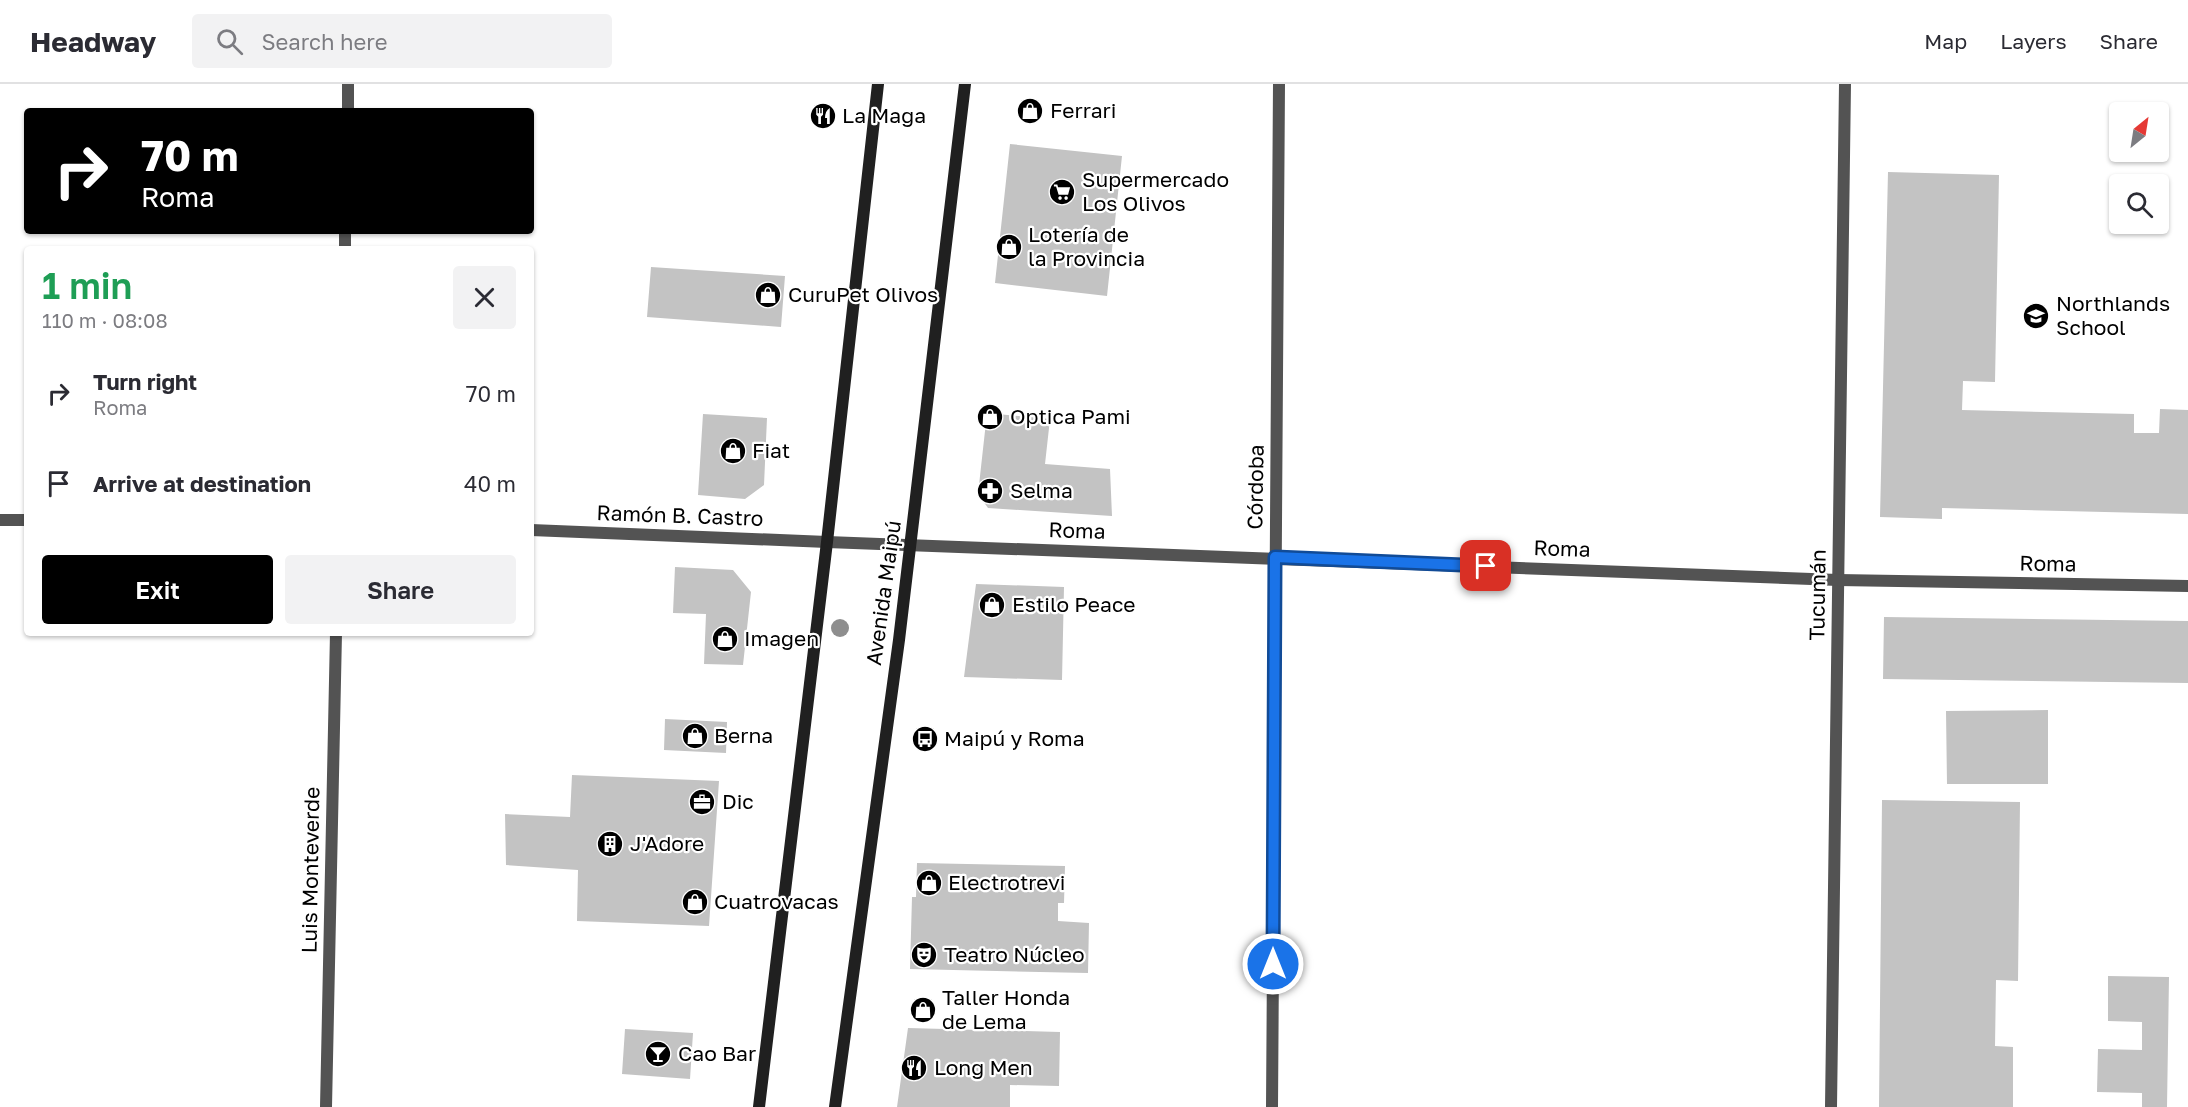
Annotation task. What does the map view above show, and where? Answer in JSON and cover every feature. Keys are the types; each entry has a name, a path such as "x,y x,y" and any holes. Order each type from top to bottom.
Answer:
{"main road":[{"path":"759,1107 827,542 878,84"},
{"name":"Avenida Maipú","path":"834,1107 911,544 965,84"}],"street":[{"path":"348,84 348,108"},
{"name":"Córdoba","path":"1272,1107 1279,84"},
{"name":"Tucumán","path":"1831,1107 1845,84"},
{"path":"0,520 24,520"},
{"name":"Ramón B. Castro","path":"534,530 827,542"},
{"name":"Roma","path":"827,542 1275,557 1838,580 2188,586"},
{"name":"Luis Monteverde","path":"326,1107 336,636"}],"building":[{"name":"Supermercado Los Olivos","path":"1010,144 1122,156 1107,296 995,283"},
{"path":"1888,172 1999,175 1995,382 1963,381 1962,410 2134,414 2134,433 2159,433 2160,409 2188,410 2188,514 1942,508 1942,519 1880,517"},
{"path":"651,267 785,276 781,327 647,317"},
{"path":"987,413 1050,419 1045,464 1110,469 1112,516 988,508 978,494"},
{"name":"Fiat","path":"703,414 767,418 764,485 745,499 698,495"},
{"name":"Imagen","path":"675,567 733,570 751,592 743,665 704,664 706,614 673,613"},
{"path":"976,584 1064,587 1062,680 964,677"},
{"path":"1884,617 2188,621 2188,683 1883,679"},
{"path":"2048,710 2048,784 1947,784 1946,711"},
{"name":"Berna","path":"665,719 727,722 726,753 664,750"},
{"path":"572,775 719,781 709,926 577,921 578,870 506,865 505,814 570,817"},
{"path":"1882,800 2020,802 2018,981 1996,980 1995,1046 2013,1047 2013,1107 1879,1107"},
{"path":"917,863 1065,866 1064,903 1058,903 1058,921 1089,923 1088,973 910,969 912,897 916,897"},
{"path":"2108,976 2169,977 2167,1107 2142,1107 2142,1093 2097,1092 2098,1049 2142,1050 2142,1022 2108,1021"},
{"path":"908,1028 1060,1032 1059,1086 1010,1085 1010,1107 897,1107"},
{"name":"Cao Bar","path":"625,1029 693,1033 690,1079 622,1074"}],"place":[{"name":"Ferrari","path":"1030,111"},
{"name":"La Maga","path":"823,116"},
{"name":"Supermercado Los Olivos","path":"1062,192"},
{"name":"Lotería de la Provincia","path":"1009,247"},
{"name":"CuruPet Olivos","path":"768,295"},
{"name":"Northlands School","path":"2036,316"},
{"name":"Optica Pami","path":"990,417"},
{"name":"Fiat","path":"733,451"},
{"name":"Selma","path":"990,491"},
{"name":"Estilo Peace","path":"992,605"},
{"name":"Imagen","path":"725,639"},
{"name":"Berna","path":"695,736"},
{"name":"Maipú y Roma","path":"925,739"},
{"name":"Dic","path":"702,802"},
{"name":"J'Adore","path":"610,844"},
{"name":"Electrotrevi","path":"929,883"},
{"name":"Cuatrovacas","path":"695,902"},
{"name":"Teatro Núcleo","path":"924,955"},
{"name":"Taller Honda de Lema","path":"923,1010"},
{"name":"Cao Bar","path":"658,1054"},
{"name":"Long Men","path":"914,1068"}],"route":[{"path":"1273,964 1275,557 1486,566"}]}
